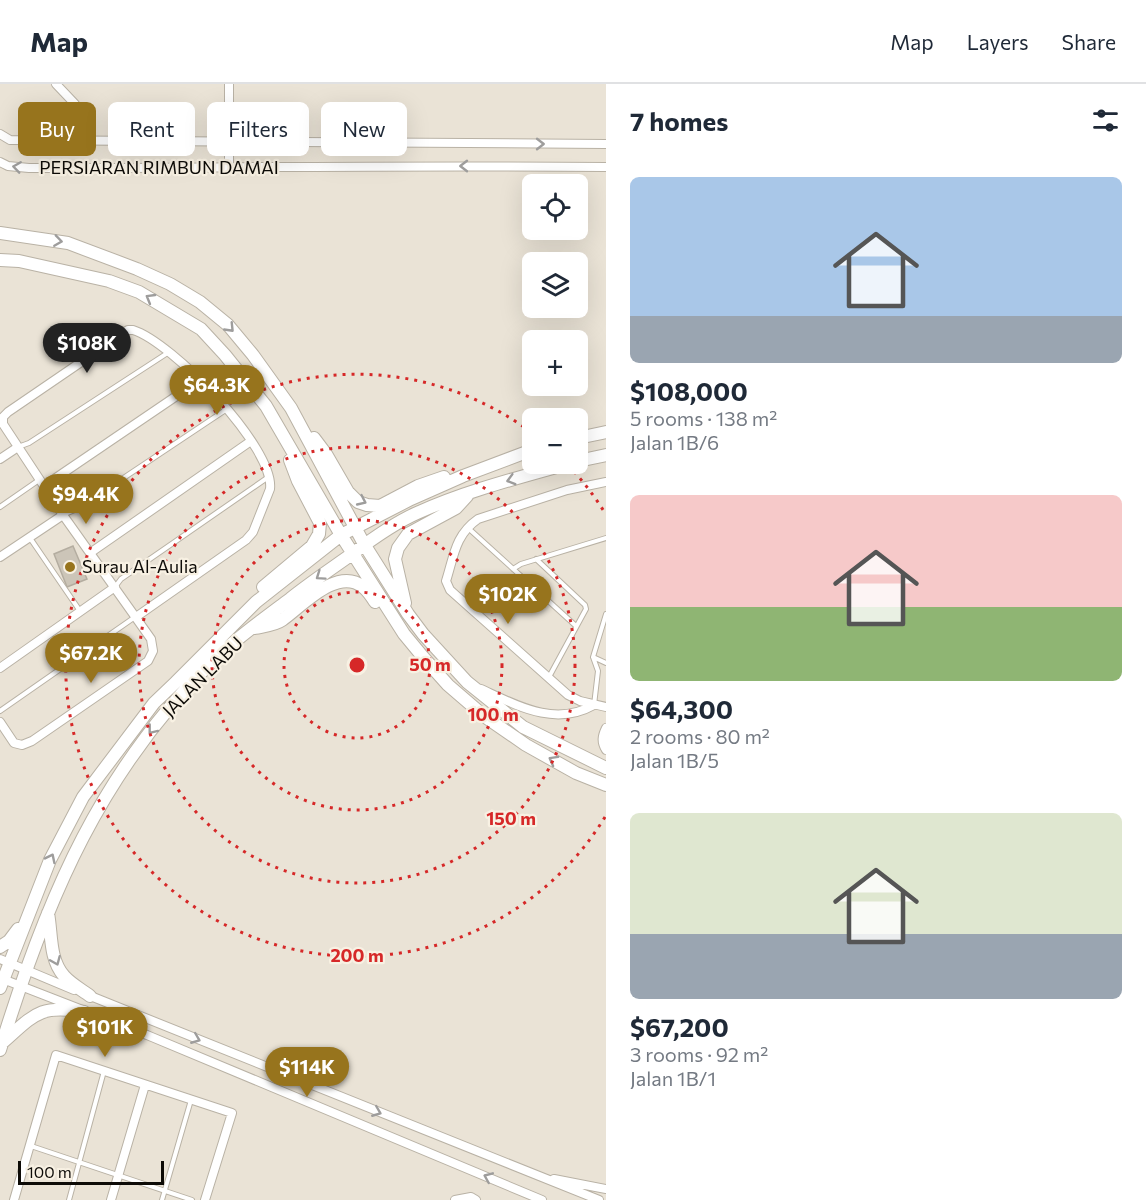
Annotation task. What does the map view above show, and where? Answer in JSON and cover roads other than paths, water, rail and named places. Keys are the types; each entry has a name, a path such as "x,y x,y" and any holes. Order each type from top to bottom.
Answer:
{"main road":[{"path":"0,233 68,243 162,280 200,302 228,325 291,408 364,544 408,614 466,682 524,727 606,768"},
{"path":"0,260 19,261 109,281 139,292 201,329 266,406 341,536 397,623"},
{"path":"300,424 326,454 348,492 358,502 367,505 380,506 398,495 441,477 463,476"},
{"path":"588,436 606,432"},
{"path":"238,619 252,598 312,546 320,534 320,523 298,481 281,433"},
{"name":"JALAN LABU","path":"1,981 5,961 50,860 84,797 154,703 238,619 341,536 463,476 522,454"},
{"path":"588,459 606,455"},
{"name":"JALAN LABU","path":"1,1046 19,985 47,912 79,842 120,771 168,709 220,655 314,579 364,544 415,514 472,491 532,474"},
{"path":"408,614 395,559 398,548 408,534 456,508 472,491"},
{"path":"251,629 280,622 310,596 331,585 348,582 363,586 448,685 484,716 526,746 576,773 606,784"},
{"path":"0,947 16,932 28,911"},
{"path":"47,912 52,936 52,952 57,967 64,977 90,996"},
{"path":"1,1046 36,1015 51,1008 84,1012"}],"street":[{"path":"56,84 72,102"},
{"path":"229,84 229,102"},
{"name":"PERSIARAN RIMBUN DAMAI","path":"0,134 10,140 207,142"},
{"name":"PERSIARAN RIMBUN DAMAI","path":"309,142 606,144"},
{"path":"229,156 229,168"},
{"name":"PERSIARAN RIMBUN DAMAI","path":"0,162 8,166 29,168 606,166"},
{"path":"0,722 14,743 22,745 32,741 148,661 153,651 151,639 63,515 3,424 2,417 128,330 138,331 169,351 201,380 227,408 251,441 270,475 270,489 253,532 246,540 136,617"},
{"path":"42,483 201,380"},
{"path":"90,553 251,441"},
{"path":"0,459 18,447"},
{"path":"606,482 567,490 478,519 459,537 446,581 447,585 568,695 606,707"},
{"path":"0,557 63,515"},
{"path":"0,668 115,587"},
{"path":"466,682 516,705 557,715 579,714 594,705"},
{"path":"606,728 602,736 606,750"},
{"path":"5,961 599,1200"},
{"path":"1,981 19,985 147,1035 542,1200"},
{"path":"14,1200 56,1055 232,1113 205,1200"},
{"path":"111,1200 145,1085"},
{"path":"538,1176 606,1189"},
{"path":"455,1200 474,1199"}],"lane":[{"path":"18,447 29,443 169,351"},
{"path":"63,515 77,509 227,408"},
{"path":"115,587 121,579 270,475"},
{"path":"0,507 42,483"},
{"path":"467,527 576,626"},
{"path":"30,537 80,612"},
{"path":"513,569 521,564 606,538"},
{"path":"536,559 583,601 586,609 549,678"},
{"path":"594,705 598,670 593,657 606,614"},
{"path":"0,711 136,617"},
{"path":"593,657 606,663"},
{"path":"69,1200 104,1071"},
{"path":"162,1200 192,1100"},
{"path":"30,1146 192,1200"}],"place":[{"name":"Surau Al-Aulia","path":"70,567"}]}
